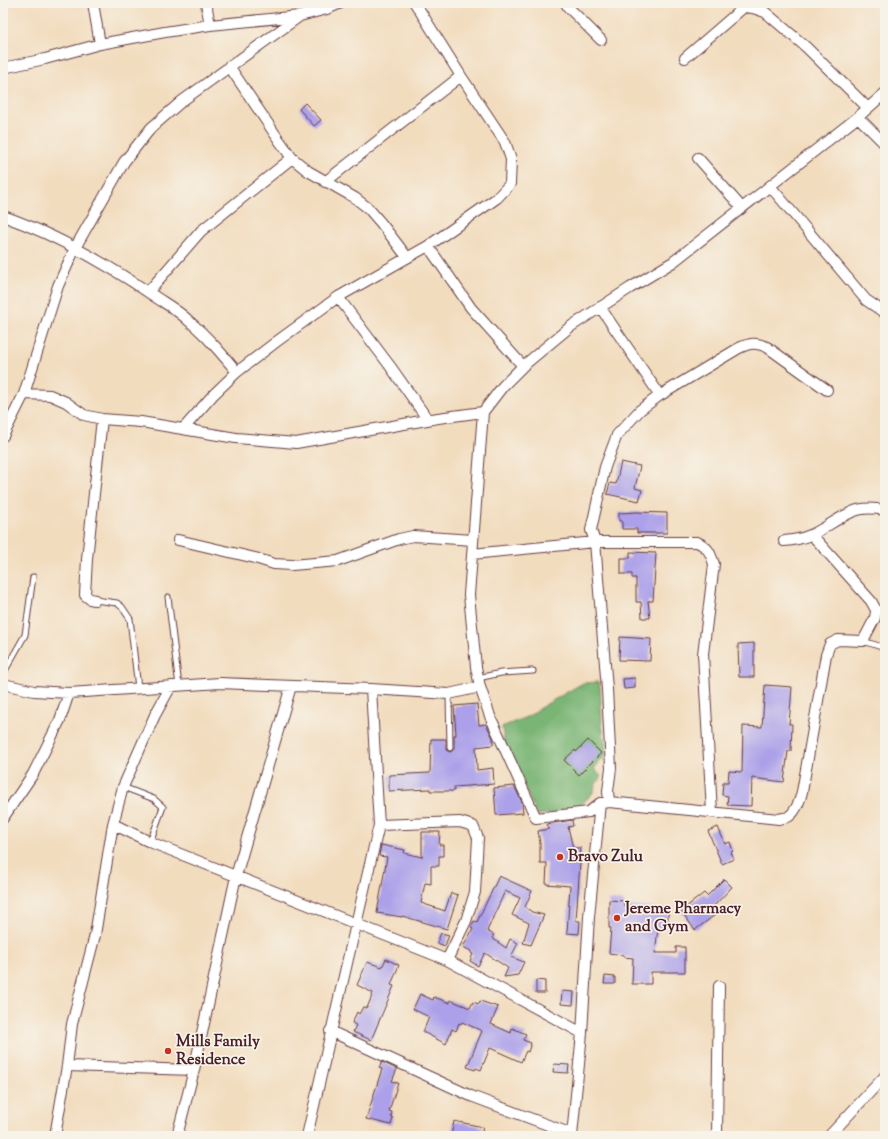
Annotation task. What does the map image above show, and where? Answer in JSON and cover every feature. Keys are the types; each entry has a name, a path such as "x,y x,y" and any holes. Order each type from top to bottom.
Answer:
{"street":[{"path":"93,3 100,44"},
{"path":"206,3 210,26"},
{"path":"3,68 45,59 100,44 210,26 300,16 327,9 340,3"},
{"path":"183,429 213,395 237,372 338,297 428,246 496,198 510,184 511,159 505,142 415,3"},
{"path":"566,3 568,7 601,40"},
{"path":"685,58 744,7 753,8 765,12 800,42 868,108"},
{"path":"3,436 24,394 58,286 75,248 124,162 151,128 182,100 300,16"},
{"path":"229,66 292,158 308,171 368,208 407,257"},
{"path":"325,182 461,76"},
{"path":"812,535 871,601 876,610 875,618 863,641 838,640 830,644 826,655 802,792 796,809 788,817 779,819 605,803 589,812 536,818 490,716 479,683 476,667 469,595 483,412 504,386 523,366 570,327 673,262 858,117 885,93"},
{"path":"858,117 885,144"},
{"path":"148,292 201,231 292,158"},
{"path":"698,158 742,208"},
{"path":"770,186 866,300 885,313"},
{"path":"3,216 23,223 75,248 120,273 188,320 206,337 237,372"},
{"path":"428,246 471,308 523,366"},
{"path":"338,297 390,366 428,420"},
{"path":"600,307 656,388 659,396"},
{"path":"330,1032 471,1096 572,1135 582,1033 589,917 611,768 607,689 595,542 591,530 605,467 618,435 640,410 659,396 739,348 750,343 759,343 767,347 827,390"},
{"path":"24,394 50,395 66,402 84,415 102,419 141,422 236,438 296,443 483,412"},
{"path":"95,600 90,599 86,595 87,559 102,419"},
{"path":"784,540 798,540 812,535 852,511 871,508 885,510"},
{"path":"178,540 255,558 274,564 292,565 338,560 399,539 413,536 473,540"},
{"path":"472,554 595,542 697,542 710,552 714,564 703,654 712,812"},
{"path":"3,684 34,692 69,693 220,683 371,689 449,694 479,683"},
{"path":"55,1136 67,1066 72,1024 95,935 113,824 123,787 155,715 175,686"},
{"path":"177,1136 194,1070 236,876 291,686"},
{"path":"307,1136 379,825 371,689"},
{"path":"3,818 33,774 60,720 69,693"},
{"path":"379,825 460,822 473,826 478,838 475,892 466,921 447,960"},
{"path":"113,824 150,842 447,960 582,1033"},
{"path":"717,1136 719,986"},
{"path":"67,1066 194,1070"},
{"path":"829,1136 885,1076"}],"lane":[{"path":"3,674 25,635 32,577"},
{"path":"168,597 175,686"},
{"path":"95,600 117,603 122,607 130,619 138,688"},
{"path":"863,641 885,648"},
{"path":"479,683 501,673 533,670"},
{"path":"449,694 450,748"},
{"path":"123,787 154,799 163,807 150,842"}],"green space":[{"path":"598,682 600,686 602,725 606,749 605,757 594,769 601,776 592,794 575,811 537,815 504,742 502,727 529,716 583,683"}],"building":[{"path":"305,103 321,120 314,126 299,109"},
{"path":"621,462 640,466 635,488 642,490 639,501 607,494 610,483 616,484"},
{"path":"619,513 667,513 667,533 637,533 637,529 622,529 622,521 619,521"},
{"path":"630,552 656,553 653,601 648,601 650,618 642,618 641,602 636,602 636,578 632,578 632,574 621,574 621,558 630,558"},
{"path":"620,637 651,639 650,661 619,660"},
{"path":"754,643 754,677 739,677 738,644"},
{"path":"635,678 635,688 624,689 623,679"},
{"path":"765,685 792,687 789,724 792,724 791,751 788,751 784,782 752,778 751,806 727,805 728,796 722,795 723,782 728,782 729,771 742,772 743,726 762,727"},
{"path":"477,704 479,725 486,724 493,738 493,745 476,747 477,770 493,768 494,784 454,787 454,791 430,791 430,789 389,791 389,775 430,773 431,739 446,739 446,750 450,752 452,751 454,748 454,735 456,735 454,706"},
{"path":"588,740 601,753 579,775 564,760 575,750 576,752"},
{"path":"514,786 522,802 523,813 496,815 494,788"},
{"path":"572,820 573,826 568,827 573,848 581,848 576,921 580,921 579,934 567,933 570,886 546,884 547,863 540,863 538,831 549,829 547,824"},
{"path":"718,827 725,844 730,842 733,851 731,852 734,859 722,864 708,831"},
{"path":"422,832 440,832 439,845 443,845 443,856 439,856 439,866 431,866 431,884 425,883 421,903 445,911 451,893 458,895 447,929 402,916 377,913 387,857 379,856 381,845 405,850 404,853 422,857"},
{"path":"499,876 532,891 525,907 532,912 544,915 531,945 523,943 529,923 512,915 520,898 505,891 487,931 494,935 492,938 506,948 510,939 518,943 511,957 524,962 518,975 504,977 508,968 485,953 478,966 470,961 473,954 471,951 463,947 473,929 471,928 474,921 477,922"},
{"path":"724,879 732,887 714,906 719,912 695,930 681,911 704,893 707,896"},
{"path":"609,900 624,901 624,905 669,909 666,929 658,929 655,953 676,953 676,947 685,947 685,972 651,972 651,984 632,984 633,958 609,953 611,928 609,928"},
{"path":"441,933 449,935 445,946 437,943"},
{"path":"386,959 399,965 391,985 394,986 371,1040 353,1032 356,1025 352,1023 357,1012 359,1014 363,1007 367,1008 373,993 357,985 367,962 382,967"},
{"path":"605,976 615,977 615,984 604,984"},
{"path":"536,980 545,981 545,993 536,993"},
{"path":"562,991 574,992 573,1005 561,1004"},
{"path":"420,994 433,1000 434,997 450,1003 450,1000 470,1008 473,1002 479,1004 480,1001 498,1007 491,1024 511,1033 512,1028 526,1034 523,1040 531,1043 528,1052 526,1051 521,1062 490,1048 481,1070 476,1068 475,1070 467,1067 482,1031 462,1022 461,1024 459,1023 456,1031 452,1029 446,1044 423,1032 429,1017 413,1009"},
{"path":"382,1062 397,1069 392,1081 398,1083 389,1111 392,1112 391,1117 393,1118 391,1125 366,1119 382,1069 379,1068"},
{"path":"554,1064 569,1065 568,1073 553,1072"},
{"path":"454,1121 483,1127 481,1136 451,1136"}],"place":[{"name":"Bravo Zulu","path":"560,857"},
{"name":"Jereme Pharmacy and Gym","path":"617,918"},
{"name":"Mills Family Residence","path":"168,1051"}]}
